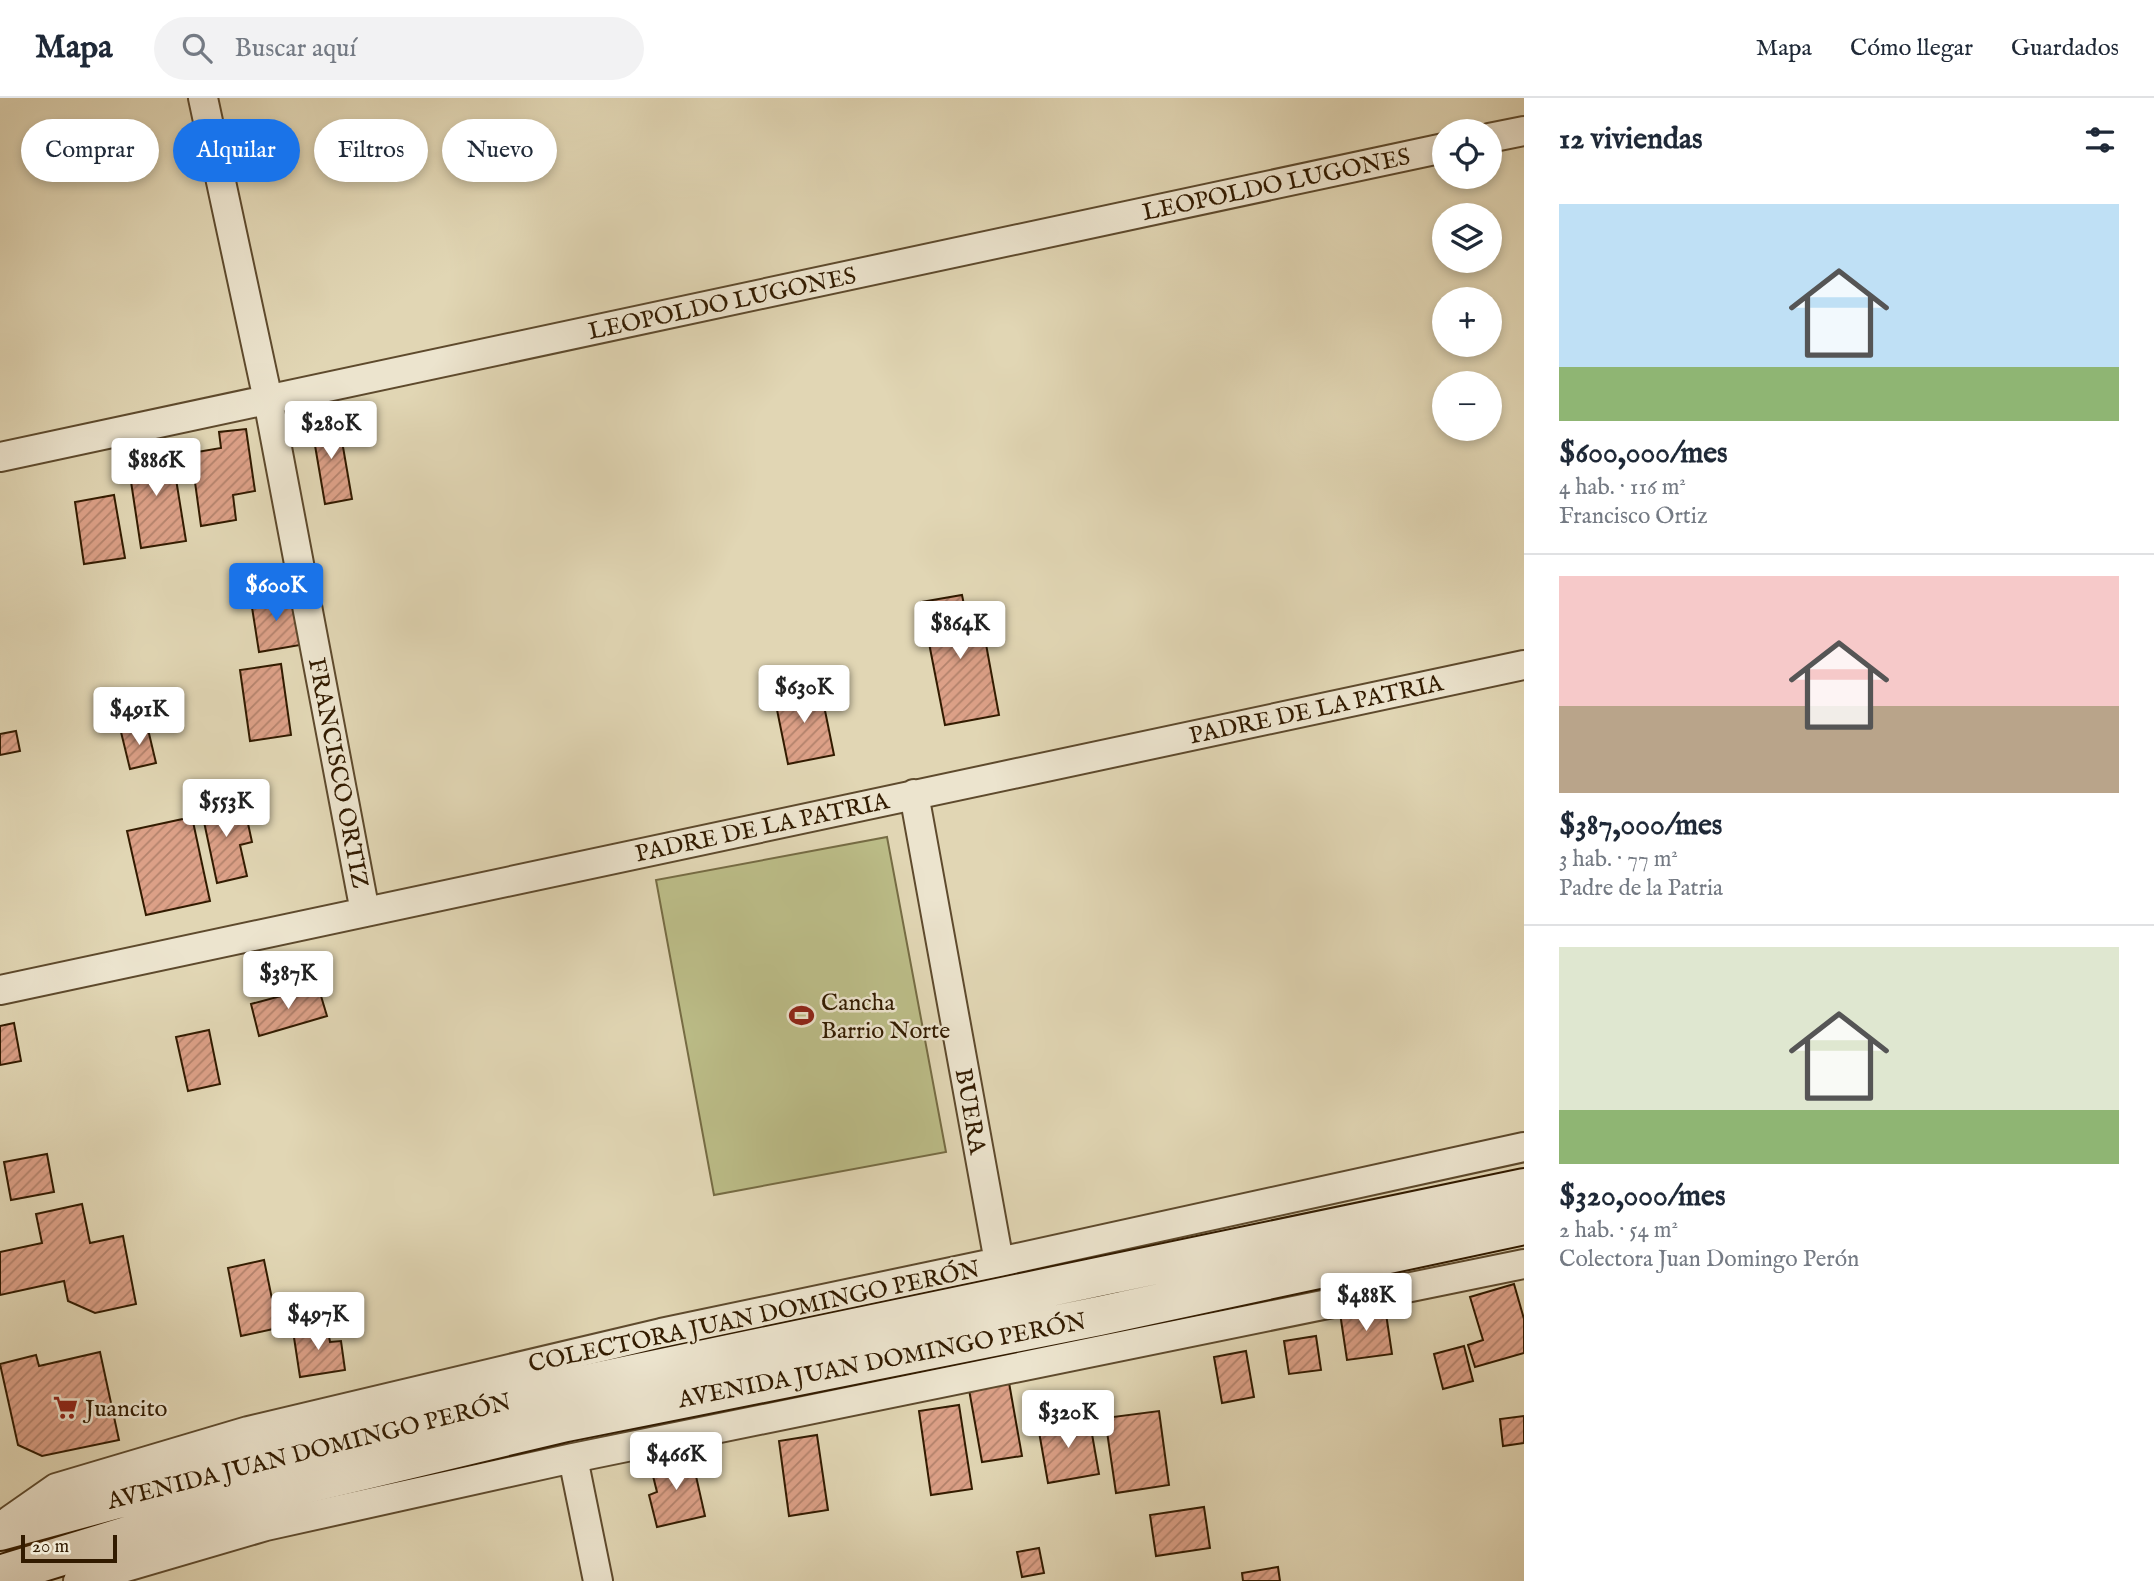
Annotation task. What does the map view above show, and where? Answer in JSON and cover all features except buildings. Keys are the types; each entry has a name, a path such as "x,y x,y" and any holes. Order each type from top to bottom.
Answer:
{"main road":[{"name":"AVENIDA JUAN DOMINGO PERÓN","path":"0,1529 253,1462 557,1390 1524,1188"},
{"name":"AVENIDA JUAN DOMINGO PERÓN","path":"0,1574 260,1495 566,1422 1099,1316 1524,1225"}],"street":[{"name":"FRANCISCO ORTIZ","path":"203,98 268,400 365,912"},
{"path":"1502,135 1524,131"},
{"name":"LEOPOLDO LUGONES","path":"0,457 1432,151"},
{"name":"PADRE DE LA PATRIA","path":"0,990 1524,665"},
{"name":"BUERA","path":"914,794 999,1262"},
{"name":"COLECTORA JUAN DOMINGO PERÓN","path":"0,1529 56,1488 248,1431 661,1333 1524,1147"},
{"path":"78,1581 266,1526 573,1458 1524,1264"},
{"path":"573,1458 598,1581"},
{"path":"1,1581 0,1574 26,1581"}],"green space":[{"name":"Cancha Barrio Norte","path":"887,837 946,1152 714,1195 656,880"}],"place":[{"name":"Cancha Barrio Norte","path":"801,1016"},
{"name":"Juancito","path":"65,1408"}]}
